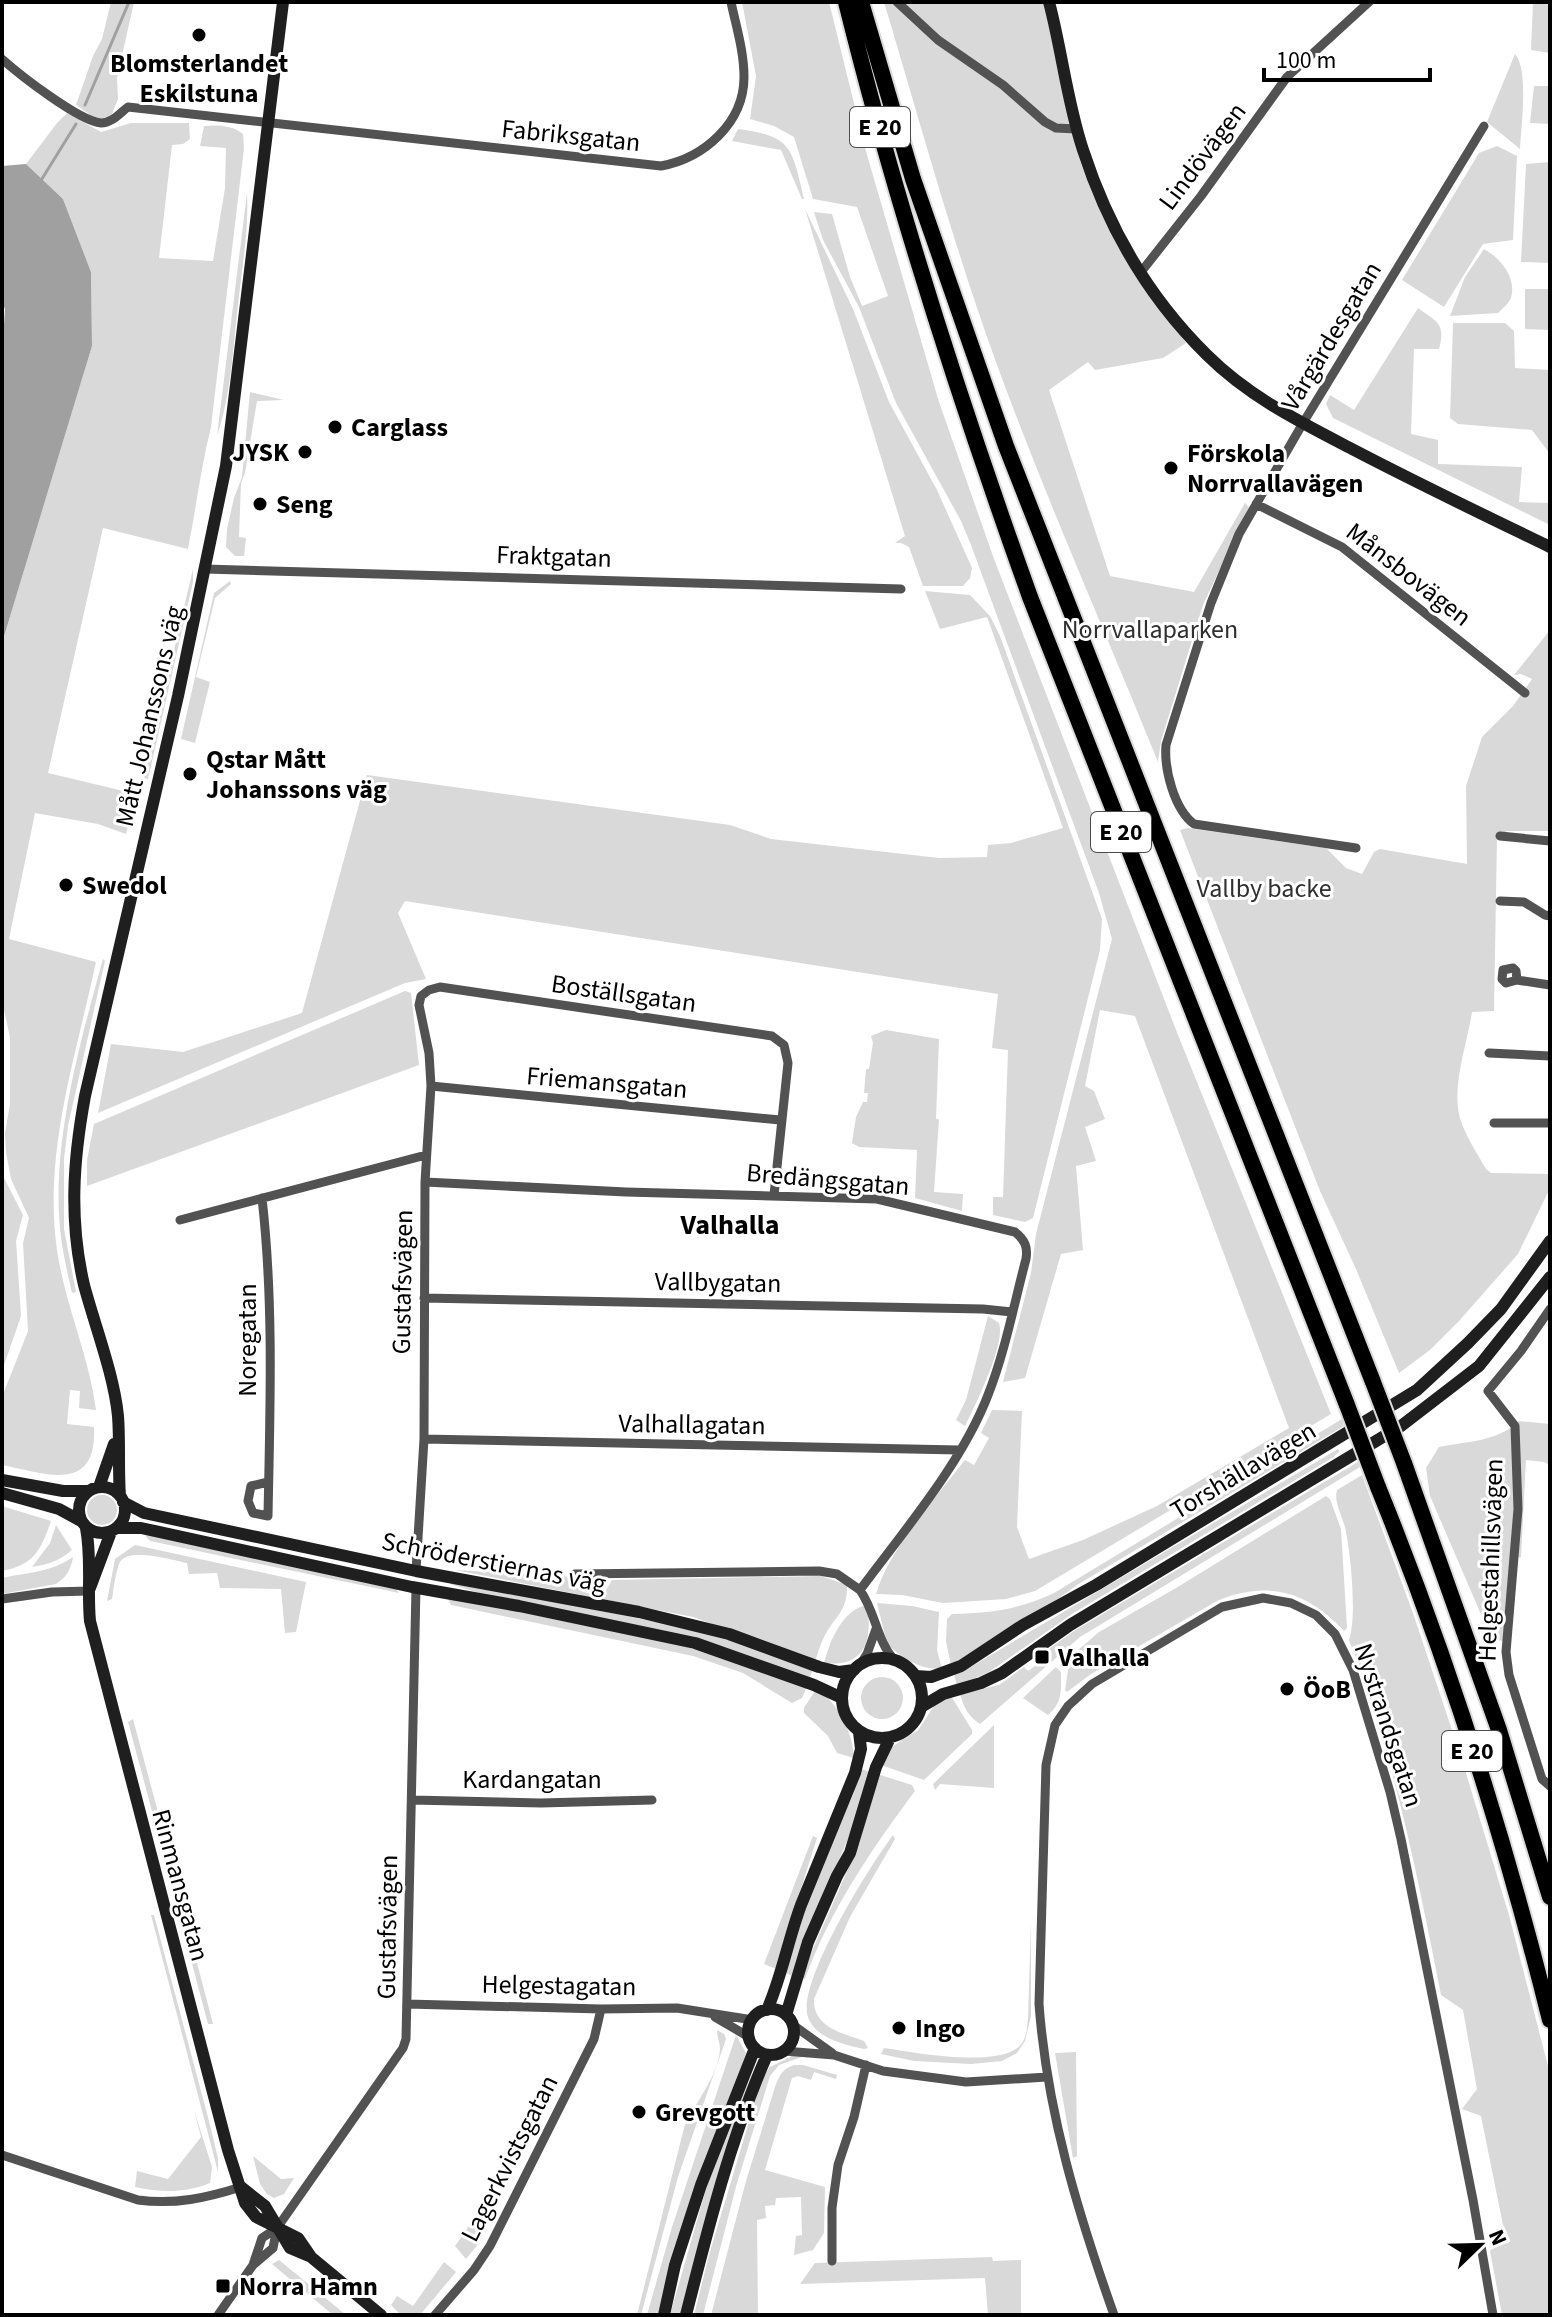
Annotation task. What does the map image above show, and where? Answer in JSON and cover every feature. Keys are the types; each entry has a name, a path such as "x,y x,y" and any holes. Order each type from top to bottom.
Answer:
{"highway":[{"name":"E 20","path":"846,2 939,330 1030,597 1347,1405 1446,1673 1487,1796 1550,2020"},
{"name":"E 20","path":"861,2 938,255 1006,446 1404,1463 1499,1730 1550,1897"}],"street":[{"name":"Mått Johanssons väg","path":"122,1499 114,1397 84,1285 74,1232 72,1192 76,1141 205,569 228,452 283,2"},
{"name":"Fabriksgatan","path":"2,59 41,90 88,119 103,123 111,121 128,107 646,166 676,163 699,152 720,135 739,104 744,79 743,64 731,2"},
{"path":"897,2 930,33 1003,85 1045,122 1056,128 1077,129"},
{"path":"1049,2 1077,129 1109,216 1127,252 1156,296 1207,355 1249,389 1303,423 1550,547"},
{"name":"Lindövägen","path":"1141,272 1201,196 1287,77 1369,2"},
{"name":"Vårgärdesgatan","path":"1356,848 1194,824 1185,818 1165,770 1166,745 1211,603 1239,534 1484,126"},
{"name":"Månsbovägen","path":"1256,504 1342,547 1525,693"},
{"name":"Fraktgatan","path":"205,569 901,589"},
{"path":"1500,836 1550,841"},
{"path":"1500,901 1524,902 1550,916"},
{"path":"1517,980 1550,985"},
{"name":"Boställsgatan","path":"421,996 440,987 772,1036 780,1040 787,1052 774,1195"},
{"name":"Gustafsvägen","path":"416,1571 424,1439 425,1182 431,1086 429,1053 419,1005 421,996"},
{"path":"1489,1053 1550,1056"},
{"name":"Friemansgatan","path":"431,1086 780,1120"},
{"path":"1494,1123 1550,1123"},
{"path":"180,1220 426,1155"},
{"name":"Bredängsgatan","path":"425,1182 626,1192 877,1199 1015,1232 1024,1240 1027,1251 988,1396 933,1492 860,1590"},
{"name":"Noregatan","path":"262,1198 271,1324 268,1482"},
{"name":"Torshällavägen","path":"916,1676 931,1677 961,1666 1023,1625 1096,1585 1417,1390 1501,1309 1550,1241"},
{"name":"Torshällavägen","path":"921,1707 943,1694 1002,1673 1070,1625 1401,1426 1479,1366 1550,1277"},
{"name":"Vallbygatan","path":"424,1298 1012,1312"},
{"name":"Helgestahillsvägen","path":"1550,1309 1488,1391 1515,1426 1518,1509 1506,1642 1509,1675 1542,1779 1550,1786"},
{"name":"Mått Johanssons väg","path":"94,1489 118,1434"},
{"name":"Valhallagatan","path":"424,1439 959,1450"},
{"path":"2,1480 63,1491 110,1488 122,1499 125,1515 114,1530 102,1534 59,1509 2,1493"},
{"path":"84,1525 79,1505 94,1489"},
{"name":"Schröderstiernas väg","path":"122,1499 144,1513 416,1571 639,1612 729,1634 839,1672 857,1667"},
{"name":"Rinmansgatan","path":"84,1525 91,1550 88,1606 93,1634 224,2134 245,2203 256,2217 277,2228 290,2248 311,2257 381,2315"},
{"name":"Schröderstiernas väg","path":"114,1530 141,1528 416,1588 695,1643 842,1698"},
{"name":"Rinmansgatan","path":"89,1591 114,1530"},
{"path":"416,1571 416,1588"},
{"name":"Schröderstiernas väg","path":"575,1574 819,1571 837,1574 860,1590"},
{"name":"Gustafsvägen","path":"218,2315 253,2265 273,2248 277,2228 403,2048 406,2039 416,1588"},
{"path":"860,1590 873,1612 883,1647 894,1660"},
{"path":"2,1599 89,1591"},
{"name":"Nystrandsgatan","path":"1114,2315 1073,2194 1047,2077 1039,2004 1046,1765 1055,1725 1068,1706 1092,1684 1222,1607 1263,1598 1303,1607 1325,1622 1343,1646 1353,1670 1390,1792 1473,2200 1493,2315"},
{"path":"686,2315 711,2219 753,2090 757,2047 753,2020 767,2010 785,1964 801,1905 855,1773 861,1749 859,1732 845,1713 842,1698 845,1683 867,1654 876,1629"},
{"path":"857,1667 875,1659 894,1660 905,1665 916,1676 922,1691 921,1707 910,1727 890,1738 874,1738 859,1732"},
{"path":"784,2051 793,2039 789,2020 808,1942 850,1853 880,1758 890,1738"},
{"name":"Kardangatan","path":"412,1800 541,1803 652,1800"},
{"name":"Helgestagatan","path":"407,2004 677,2008 753,2020"},
{"name":"Lagerkvistsgatan","path":"435,2315 474,2270 490,2246 594,2039 601,2009"},
{"path":"767,2010 778,2011 834,2055"},
{"name":"Helgestagatan","path":"709,2013 757,2047"},
{"path":"757,2047 834,2055 917,2077 966,2082 1047,2077"},
{"path":"664,2315 675,2265 697,2196 757,2047"},
{"path":"832,2261 832,2208 838,2165 854,2117 866,2065"},
{"path":"2,2155 138,2200 189,2201 241,2187"}],"green space":[{"path":"111,2 134,2 117,78 118,99 112,114 102,119 76,105 102,39"},
{"path":"742,2 829,2 865,148 939,402 994,559 1178,1035 1331,1414 1035,1591 1006,1599 943,1603 902,1595 876,1594 891,1559 928,1507 965,1460 974,1465 989,1438 981,1433 992,1410 1022,1411 1017,1527 1029,1559 1083,1540 1157,1506 1289,1428 1135,1016 1100,1010 1085,1086 1094,1091 1105,1119 1085,1127 1096,1161 1076,1166 1083,1250 1061,1254 1025,1378 1003,1382 1031,1273 1036,1234 1112,939 1099,893 971,545 896,403 859,307 823,240 814,212 832,214 850,277 862,306 888,296 857,207 813,199 794,137 774,126 750,119 756,76"},
{"name":"Norrvallaparken","path":"884,2 1043,2 1071,128 1092,193 1128,260 1186,343 1163,358 1095,370 1088,362 1049,390 1110,576 1194,592 1245,503 1249,507 1203,605 1161,741 1158,762 1055,513 980,318"},
{"path":"1533,2 1550,2 1550,53 1531,50"},
{"path":"1515,54 1523,85 1520,149 1487,122"},
{"path":"1534,86 1550,86 1550,124 1530,123"},
{"path":"67,113 101,132 131,123 189,123 190,139 183,144 172,145 159,258 213,261 225,188 226,148 200,146 204,126 224,126 239,131 243,134 244,148 211,427 188,549 103,528 48,773 136,794 126,834 98,824 35,813 9,939 96,962 71,1069 54,1177 57,1250 96,1410 79,1408 80,1391 70,1390 67,1424 94,1427 93,1448 87,1462 78,1471 52,1475 2,1465 2,1397 28,1331 23,1243 29,1218 11,1179 5,1133 10,1104 10,1037 2,1001 2,643 92,346 91,272 63,199 26,164"},
{"path":"738,129 770,136 787,148 804,199 781,150 732,141"},
{"path":"1497,146 1517,156 1513,240 1483,244 1444,307 1402,280 1479,153"},
{"path":"1550,162 1550,263 1521,262 1526,164"},
{"path":"247,193 246,235 231,371 217,436"},
{"path":"805,209 853,309 889,402 937,490 972,568 970,578 963,586 923,586 909,547 895,543 905,536"},
{"path":"1484,249 1501,263 1509,276 1512,283 1510,300 1498,313 1450,316 1465,277"},
{"path":"1525,289 1550,289 1550,330 1525,329"},
{"path":"1418,308 1438,324 1441,334 1439,349 1414,349 1411,434 1438,440 1438,464 1522,467 1519,502 1550,503 1550,525 1333,418 1326,404 1330,395 1354,410"},
{"path":"1453,323 1505,323 1514,331 1515,368 1550,370 1550,454 1532,430 1458,424 1450,418"},
{"path":"250,392 284,400 257,401 241,483 239,537 246,538 244,556 235,556 226,547 227,529 242,477"},
{"path":"193,569 193,582 148,779 144,778"},
{"path":"230,581 231,584 215,598 196,677 210,682 195,743 181,739 214,593"},
{"path":"925,591 970,595 990,616 1000,636 1102,919 1100,950 1033,1218 1025,1222 993,1215 993,1197 1003,1197 1008,1050 992,1048 998,994 405,901 398,913 426,979 405,983 98,1113 111,1044 183,1052 302,1013 367,775 730,825 771,839 939,858 987,857 988,845 1011,843 1063,828 987,617 940,629"},
{"name":"Vallby backe","path":"1550,630 1549,831 1507,831 1497,838 1494,1011 1472,1012 1457,1098 1462,1124 1486,1169 1491,1173 1550,1174 1550,1188 1518,1254 1430,1350 1399,1373 1320,1191 1180,830 1188,828 1326,848 1346,868 1362,874 1374,852 1380,849 1467,864 1466,786 1482,737 1513,706 1532,679 1521,674 1514,675"},
{"path":"103,959 64,1159 64,1229 76,1292 72,1293 60,1224 61,1150 71,1085"},
{"path":"405,991 411,993 419,1065 87,1186 87,1160 94,1124"},
{"path":"886,1030 939,1039 936,1119 939,1119 934,1192 963,1194 962,1211 915,1198 917,1150 859,1147 852,1143 856,1117 863,1102 867,1102 868,1093 864,1093 873,1043 871,1036"},
{"path":"2,1174 23,1215 16,1241 21,1316 2,1371"},
{"path":"988,1316 999,1323 998,1345 965,1426 956,1420 966,1400"},
{"path":"1342,1419 1344,1426 1077,1585 1038,1613 951,1666 946,1641 947,1619 952,1614 1004,1610 1054,1593"},
{"path":"1519,1421 1550,1424 1550,1465 1526,1460 1521,1557 1514,1559 1507,1642 1494,1639 1483,1619 1430,1496 1426,1468 1439,1447 1492,1437"},
{"path":"1338,1449 1340,1451 1332,1458 1072,1614 989,1672 957,1686 954,1674 969,1668"},
{"path":"1358,1462 1360,1467 1080,1637 980,1724 967,1711 960,1694 999,1685 1024,1667 1028,1671 1039,1663 1041,1665 1051,1658 1046,1651 1074,1631"},
{"path":"1362,1475 1413,1613 1462,1760 1509,1915 1550,2074 1550,2315 1502,2315 1490,2251 1505,2235 1481,2116 1462,2109 1477,2089 1463,2010 1441,1995 1392,1771 1349,1640 1353,1617 1351,1572 1346,1532 1336,1495 1337,1490"},
{"path":"102,1495 113,1499 117,1510 113,1521 102,1525 91,1521 87,1510 91,1499"},
{"path":"1326,1496 1330,1499 1341,1529 1347,1628 1344,1631 1316,1606 1301,1598 1285,1593 1253,1591 1217,1601 1091,1674 1067,1692 1065,1690 1070,1657 1099,1632"},
{"path":"2,1506 51,1521 35,1555 22,1565 2,1571"},
{"path":"56,1525 72,1550 54,1562 32,1567 50,1543"},
{"path":"147,1533 395,1588 399,1593 150,1541"},
{"path":"135,1545 306,1582 296,1632 285,1633 281,1589 220,1588 217,1573 189,1574 187,1563 162,1557 132,1555 120,1562 112,1599 107,1601 115,1559"},
{"path":"73,1557 68,1572 56,1584 2,1594 2,1578 47,1569"},
{"path":"455,1570 574,1577 580,1590 594,1594 605,1592 612,1580 821,1576 847,1585 847,1594 815,1661 693,1617"},
{"path":"450,1581 707,1632 813,1670 809,1678 476,1592 450,1584"},
{"path":"447,1597 684,1646 807,1686 802,1698 792,1703 743,1673 693,1656 451,1605"},
{"path":"877,1603 939,1612 937,1650 942,1669 927,1668 913,1662 887,1644"},
{"path":"867,1605 869,1630 863,1649 849,1661 824,1663 844,1620 858,1608"},
{"path":"1056,1667 1061,1672 1060,1695 1048,1715 1023,1698"},
{"path":"882,1677 897,1683 903,1698 897,1713 882,1719 867,1713 861,1698 867,1683"},
{"path":"816,1689 831,1701 843,1719 854,1758 837,1753 828,1736 804,1713"},
{"path":"951,1696 972,1734 924,1780 881,1765 890,1748 918,1730 934,1706"},
{"path":"133,1719 166,1842 160,1841 128,1722"},
{"path":"994,1725 994,1788 940,1784 935,1790 933,1784"},
{"path":"861,1769 870,1772 853,1826 792,1976 786,1973 814,1878 853,1795"},
{"path":"877,1774 912,1785 915,1791 853,1881 805,1979 800,1978 860,1842"},
{"path":"893,1835 895,1839 850,1917 814,1999 818,2016 830,2028 864,2041 868,2048 864,2049 832,2039 817,2030 808,2017 807,2001 813,1978 838,1924"},
{"path":"813,1836 817,1838 788,1930 779,1970 764,1964"},
{"path":"173,1871 213,2024 208,2024 169,1877"},
{"path":"151,1915 154,1915 209,2121 218,2158 218,2172"},
{"path":"1031,1921 1031,2016 1025,2041 1017,2053 1002,2061 971,2064 914,2061 881,2054 884,2048 978,2058 1012,2051 1022,2043 1028,2019"},
{"path":"717,2030 726,2039 678,2177 641,2315 637,2315 684,2128 718,2060"},
{"path":"736,2035 746,2053 732,2097 704,2160 659,2315 647,2315 672,2227"},
{"path":"1076,2052 1077,2156 1073,2158 1055,2053"},
{"path":"792,2056 805,2056 779,2065 770,2076 737,2183 703,2315 694,2315 762,2078 770,2067"},
{"path":"758,2060 683,2315 670,2315 712,2168"},
{"path":"794,2065 837,2075 836,2079 814,2072 811,2080 798,2076 792,2078 765,2170 825,2187 824,2233 813,2250 794,2255 796,2236 802,2235 801,2197 776,2198 775,2205 765,2206 766,2218 757,2220 758,2315 711,2315 746,2181 775,2087 782,2073"},
{"path":"194,2110 212,2167 210,2183 173,2191 135,2187 137,2171 168,2179 201,2137"},
{"path":"253,2156 281,2179 294,2178 284,2194 274,2198 267,2194 260,2184"},
{"path":"493,2192 501,2198 479,2243 466,2259 455,2246"},
{"path":"992,2257 993,2261 1021,2260 1021,2315 988,2315 985,2278 800,2284 815,2263"},
{"path":"279,2260 346,2315 333,2315 272,2264"},
{"path":"444,2262 456,2272 420,2315 400,2314 391,2305 397,2296 413,2306"}],"shaded area":[{"path":"26,164 63,199 91,272 92,346 2,643 2,356 5,309 2,302 2,166"}],"waterway":[{"path":"85,105 129,2"},
{"path":"40,182 76,124"}],"place":[{"name":"Blomsterlandet Eskilstuna","path":"199,35"},
{"name":"Carglass","path":"335,427"},
{"name":"JYSK","path":"305,452"},
{"name":"Förskola Norrvallavägen","path":"1171,468"},
{"name":"Seng","path":"260,504"},
{"name":"Qstar Mått Johanssons väg","path":"190,774"},
{"name":"Swedol","path":"66,885"},
{"name":"Valhalla","path":"1042,1657"},
{"name":"ÖoB","path":"1287,1689"},
{"name":"Ingo","path":"899,2028"},
{"name":"Grevgott","path":"639,2112"},
{"name":"Norra Hamn","path":"223,2286"}],"district":[{"name":"Valhalla","path":"730,1224"}]}
